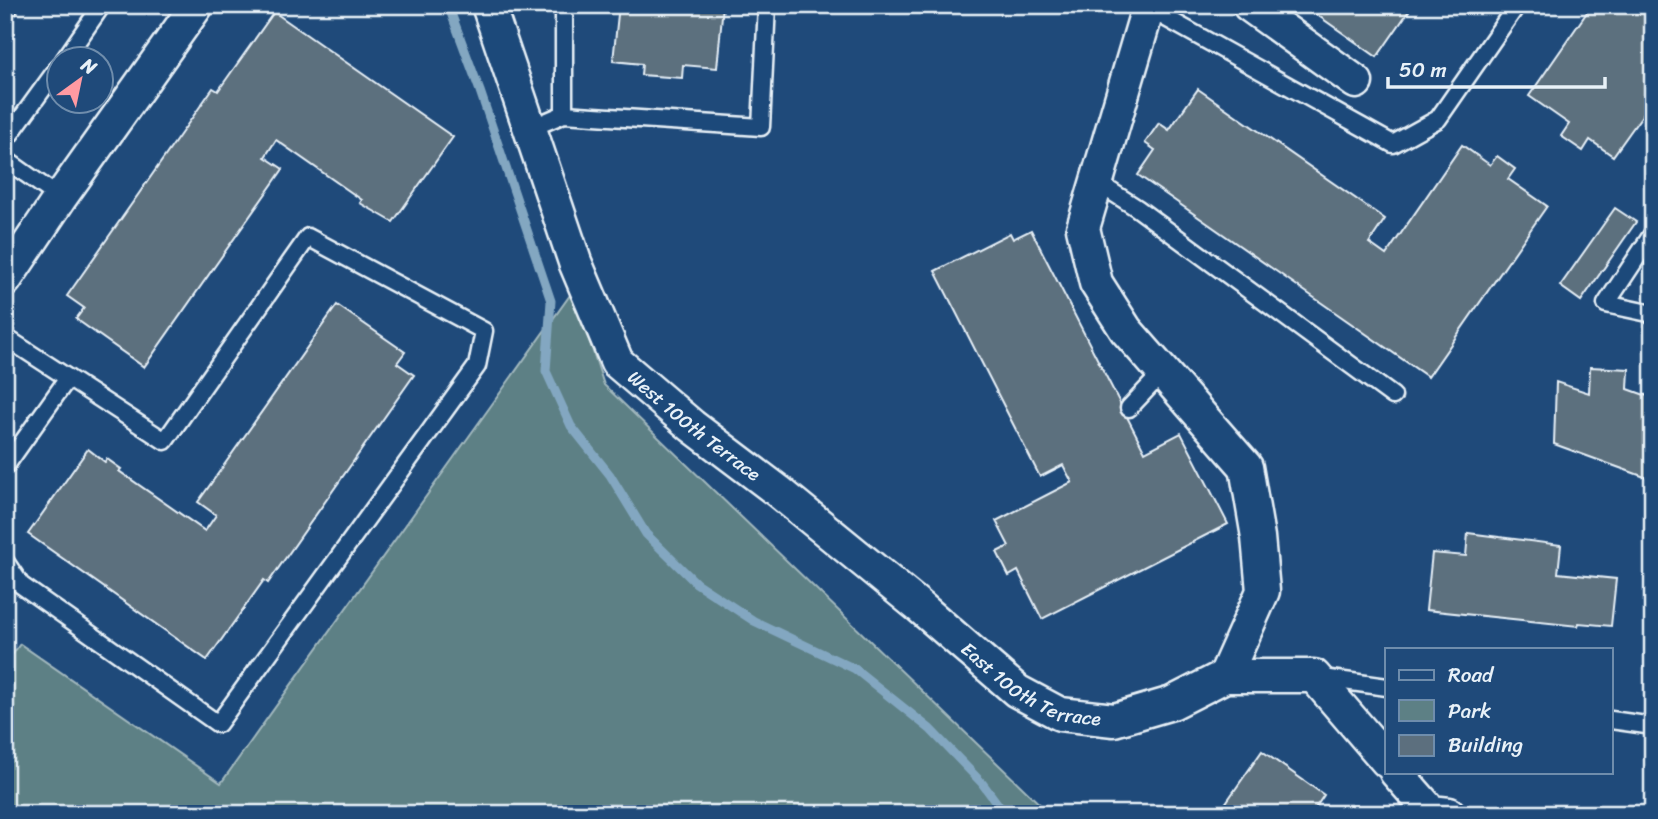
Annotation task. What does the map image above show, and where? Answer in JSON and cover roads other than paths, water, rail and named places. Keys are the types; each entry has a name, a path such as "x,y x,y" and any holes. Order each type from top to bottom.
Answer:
{"street":[{"path":"5,280 197,5"},
{"name":"West 100th Terrace","path":"488,5 575,262 617,362 692,426 778,491 935,621"},
{"path":"1249,5 1356,82"},
{"path":"1148,8 1083,228 1096,283 1126,330 1246,467 1258,537 1263,591 1225,676"},
{"name":"East 100th Terrace","path":"935,621 1017,691 1060,714 1114,720 1172,703 1225,676 1314,676"},
{"path":"1314,676 1385,759"},
{"path":"1398,774 1431,813 1449,814"}],"lane":[{"path":"74,46 102,5"},
{"path":"564,5 564,114"},
{"path":"529,129 564,114 761,127 767,5"},
{"path":"1501,5 1505,22"},
{"path":"1148,8 1393,144 1438,119 1517,5"},
{"path":"5,142 46,85"},
{"path":"5,159 60,198"},
{"path":"1095,181 1137,208 1393,396"},
{"path":"1653,233 1606,304 1653,314"},
{"path":"5,337 165,440 308,237 485,331 477,366 218,724 21,585 5,561"},
{"path":"1129,408 1163,372"},
{"path":"5,467 68,377"},
{"path":"1314,676 1385,687"},
{"path":"1612,720 1653,726"}],"waterway":[{"path":"448,5 551,301 546,371 571,426 610,475 646,534 696,583 754,621 855,669 930,729 982,783 1005,814"}]}
